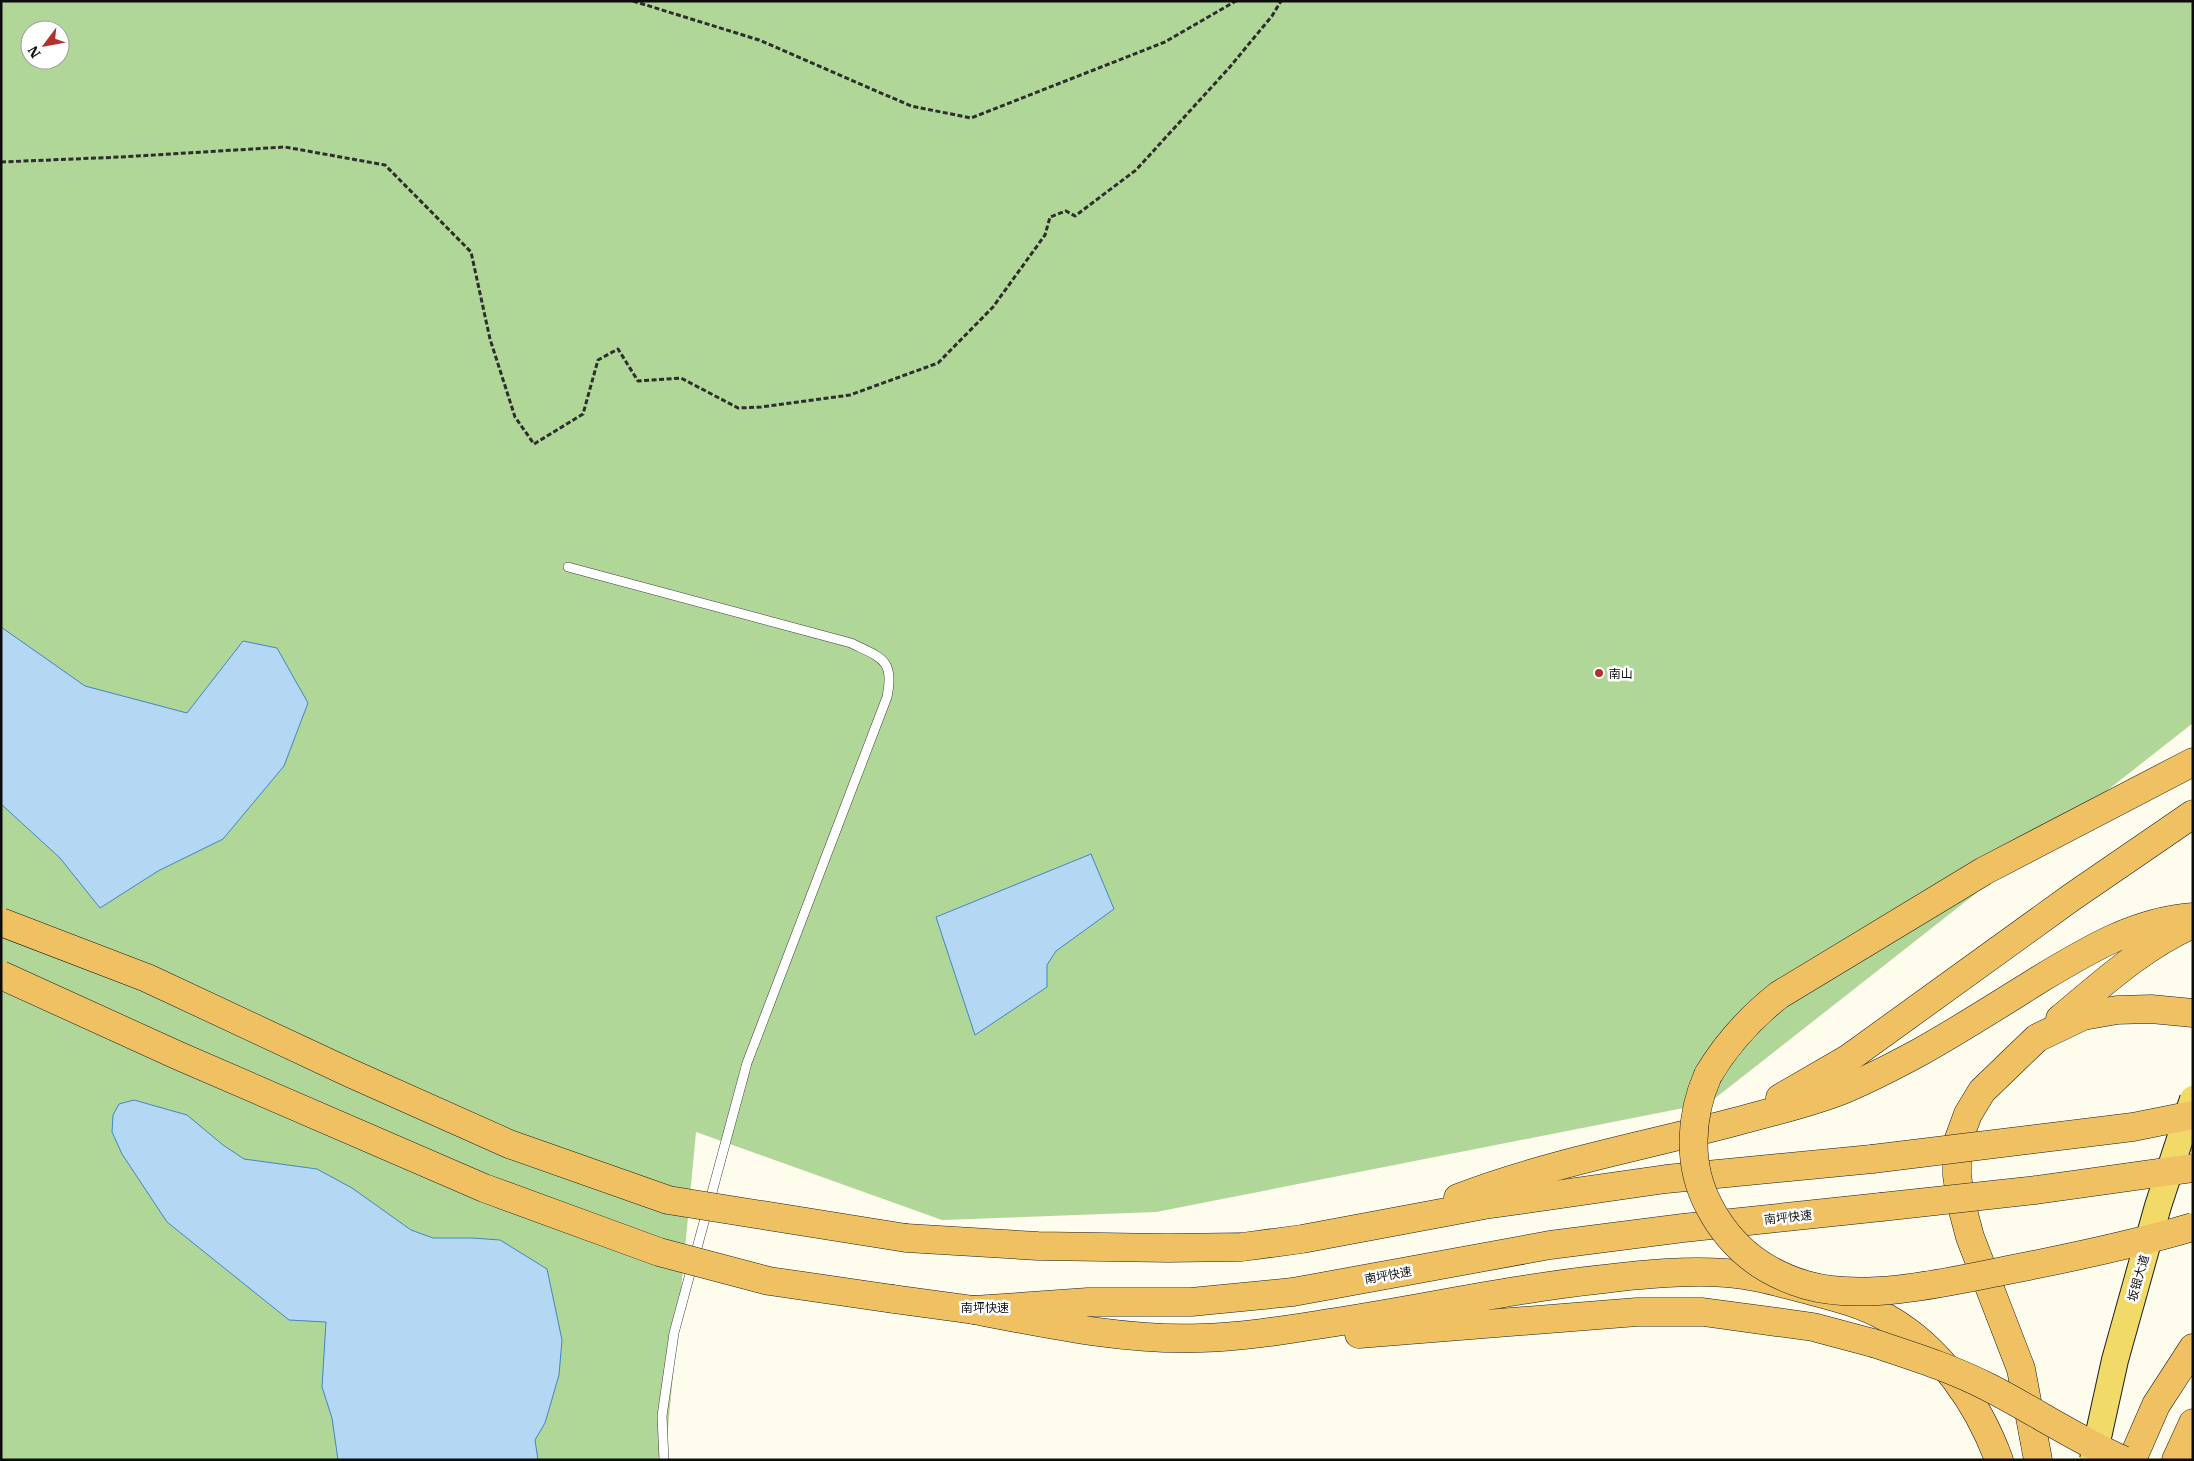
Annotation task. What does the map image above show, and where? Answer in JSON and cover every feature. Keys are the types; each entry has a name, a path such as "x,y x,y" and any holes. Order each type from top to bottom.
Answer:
{"highway":[{"path":"2193,762 1984,871 1779,995 1756,1013 1739,1032 1722,1053 1708,1075 1699,1096 1693,1139 1698,1180 1715,1219 1744,1253 1765,1268 1808,1285 1832,1289 1862,1290 1902,1288 1956,1280 2064,1259 2193,1227"},
{"path":"1732,1123 1810,1082 1849,1058 2065,902 2193,814"},
{"path":"1395,1222 1502,1181 1578,1159 1732,1123 1801,1104 1845,1089 1922,1051 2086,951 2132,930 2168,919 2193,916"},
{"path":"1,922 147,978 350,1073 509,1144 668,1200 906,1238 1038,1246 1168,1248 1242,1246 1302,1239 1484,1205 1666,1179 1872,1159 2115,1130 2193,1115"},
{"path":"2038,1460 2021,1369 1970,1237 1961,1203 1957,1144 1968,1114 1982,1091 2038,1038 2128,963 2176,932 2193,924"},
{"name":"南坪快速","path":"1,976 179,1056 484,1188 659,1252 769,1281 974,1310 1088,1302 1191,1302 1293,1292 1550,1245 2045,1189 2193,1168"},
{"path":"2038,1038 2083,1016 2117,1010 2151,1009 2193,1013"},
{"path":"974,1310 1055,1325 1147,1337 1201,1338 1270,1332 1380,1316 1550,1284 1660,1273 1725,1273 1755,1277 1835,1297 1864,1307 1887,1318 1908,1332 1931,1352 1959,1383 1984,1425 1999,1460"},
{"path":"1270,1332 1356,1335 1637,1312 1703,1312 1814,1327 1927,1360 1987,1386 2100,1450 2123,1460"},
{"path":"2132,1460 2156,1405 2193,1348"},
{"path":"2176,1460 2193,1424"}],"main road":[{"name":"坂银大道","path":"2093,1460 2115,1360 2158,1206 2193,1099"}],"lane":[{"path":"568,567 851,643 879,657 888,668 891,679 887,697 747,1063 674,1333 662,1416 664,1460"}],"path":[{"path":"633,1 759,40 911,106 971,118 1165,42 1236,1"},
{"path":"1,162 121,158 285,147 385,165 471,252 492,347 516,417 534,444 583,414 598,360 618,349 638,381 681,378 738,408 761,407 850,395 938,363 993,307 1045,235 1050,217 1066,211 1075,216 1136,170 1229,68 1272,16 1281,1"}],"green space":[{"path":"1,1 2193,1 2193,723 1709,1103 1156,1212 942,1220 696,1132 665,1460 1,1460"}],"water":[{"path":"1,627 85,686 187,713 243,641 277,648 308,703 284,766 223,839 158,871 100,908 60,858 1,804"},
{"path":"1091,854 1114,909 1056,951 1047,965 1047,987 975,1035 936,917"},
{"path":"134,1100 187,1115 223,1145 244,1159 317,1169 352,1188 411,1230 433,1238 500,1240 547,1269 562,1340 559,1375 545,1423 535,1440 538,1460 338,1460 332,1418 322,1387 326,1322 289,1320 167,1222 122,1154 112,1132 113,1115 119,1104"}],"place":[{"name":"南山","path":"1599,673"}]}
